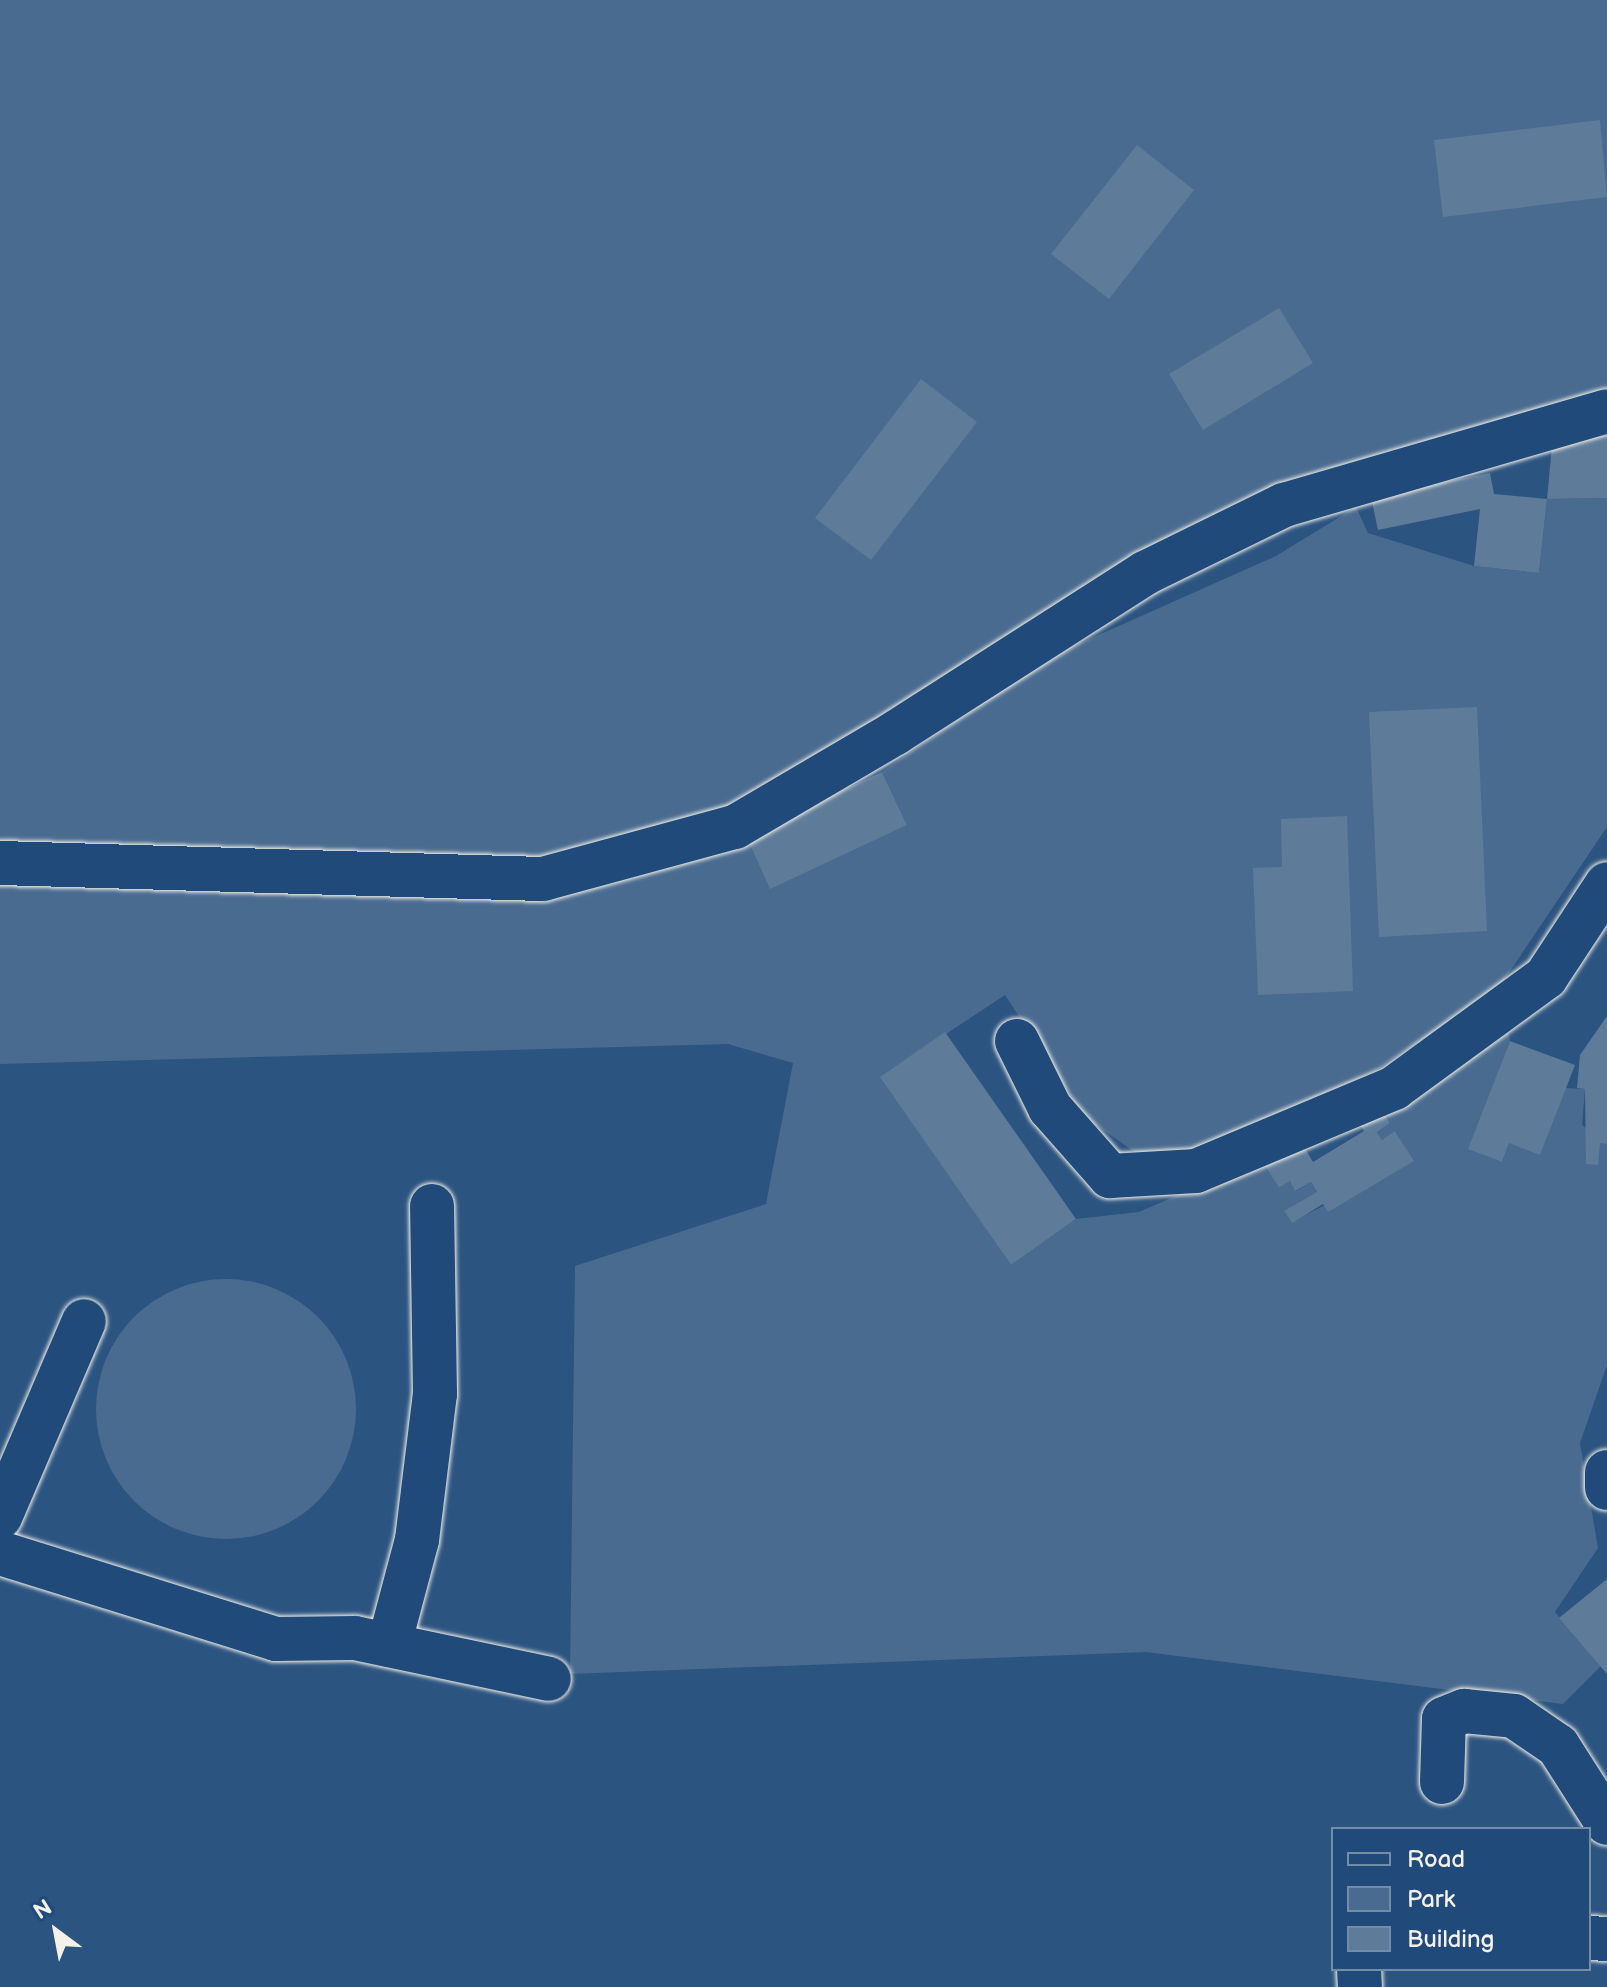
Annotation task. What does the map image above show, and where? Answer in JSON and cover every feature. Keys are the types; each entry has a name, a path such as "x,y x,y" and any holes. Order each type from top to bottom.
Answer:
{"street":[{"path":"0,863 543,879 735,827 895,733 1145,573 1284,505 1607,411"},
{"path":"1017,1041 1050,1108 1110,1176 1196,1171 1394,1088 1546,977 1607,884"},
{"path":"389,1645 417,1540 435,1394 432,1206"},
{"path":"0,1517 84,1321"},
{"path":"1607,1472 1607,1488"},
{"path":"0,1553 276,1639 355,1638 549,1679"},
{"path":"1442,1782 1444,1719 1464,1711 1514,1716 1558,1746 1607,1823"}],"green space":[{"path":"0,0 1607,0 1607,411 1284,505 735,827 543,879 0,855"},
{"path":"1607,498 1607,827 1498,989 1376,1070 1203,1152 1146,1160 1085,1117 1005,995 881,1077 1011,1265 1076,1219 1139,1212 1261,1159 1279,1188 1290,1181 1296,1191 1311,1182 1317,1192 1285,1212 1291,1222 1413,1161 1396,1132 1382,1140 1377,1132 1390,1123 1384,1111 1508,1030 1510,1041 1469,1149 1502,1162 1509,1143 1566,1088 1585,1089 1582,1125 1607,1144 1607,1365 1580,1443 1598,1548 1555,1612 1601,1666 1563,1704 1146,1652 570,1674 575,1266 766,1204 793,1063 728,1044 0,1064 0,876 459,895 746,836 770,888 907,825 882,772 1047,658 1276,556 1356,507 1368,533 1474,566 1539,573 1547,499"},
{"path":"226,1279 251,1281 287,1294 309,1308 327,1326 346,1359 354,1384 354,1434 341,1470 327,1492 309,1510 276,1529 251,1537 226,1539 201,1537 165,1524 143,1510 125,1492 106,1459 98,1434 96,1409 98,1384 111,1348 125,1326 143,1308 176,1289 201,1281"}],"building":[{"path":"1600,120 1607,197 1443,217 1434,140"},
{"path":"1137,145 1194,190 1109,299 1051,254"},
{"path":"1279,308 1313,363 1203,430 1169,374"},
{"path":"921,379 977,422 871,560 815,518"},
{"path":"1553,435 1607,436 1607,498 1547,499"},
{"path":"1490,473 1494,494 1547,499 1539,573 1474,566 1480,509 1378,530 1371,497"},
{"path":"1477,707 1487,931 1379,937 1369,712"},
{"path":"882,772 907,825 770,889 746,836"},
{"path":"1347,816 1353,991 1258,995 1253,868 1282,867 1281,819"},
{"path":"1607,1016 1607,1144 1600,1143 1598,1165 1586,1164 1585,1089 1577,1088 1580,1055"},
{"path":"945,1032 1076,1219 1011,1265 880,1077"},
{"path":"1510,1041 1575,1065 1540,1155 1509,1143 1502,1162 1468,1149"},
{"path":"1378,1103 1390,1123 1377,1132 1382,1140 1395,1131 1414,1161 1328,1212 1323,1204 1292,1223 1284,1211 1317,1192 1311,1182 1295,1191 1290,1181 1279,1188 1261,1159 1298,1137 1313,1162 1364,1131 1355,1117"},
{"path":"1607,1579 1607,1674 1559,1618"}]}
